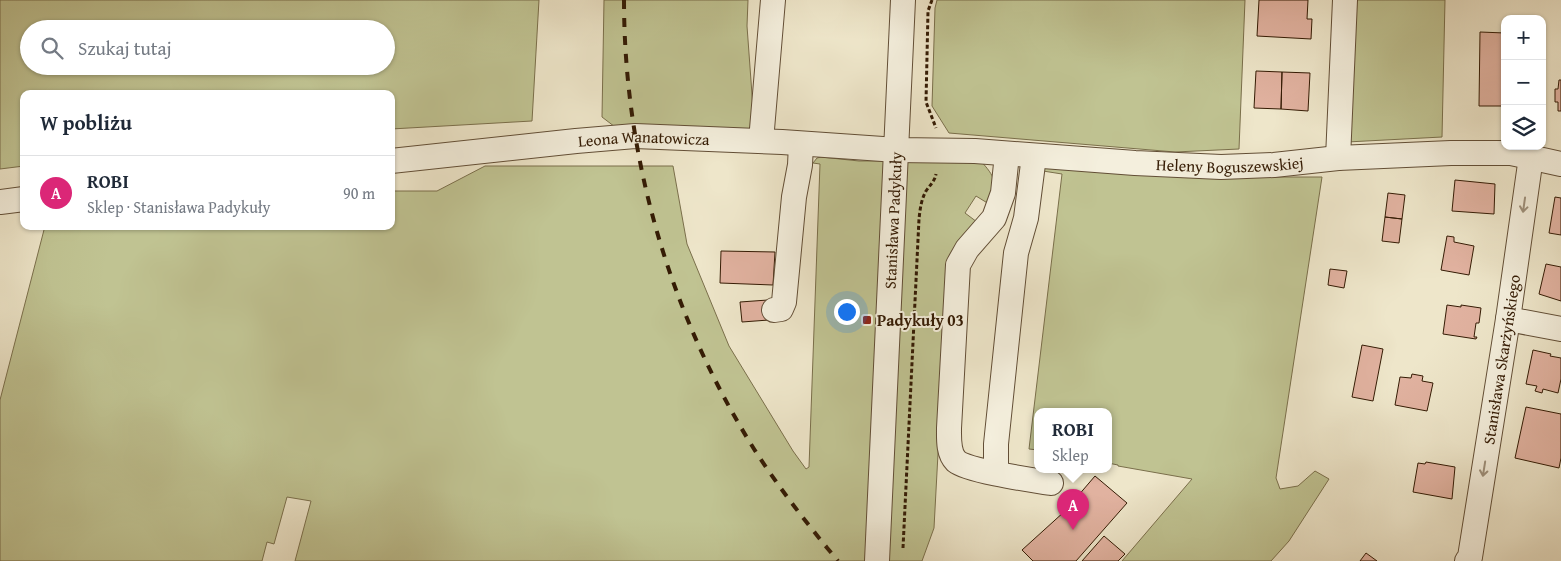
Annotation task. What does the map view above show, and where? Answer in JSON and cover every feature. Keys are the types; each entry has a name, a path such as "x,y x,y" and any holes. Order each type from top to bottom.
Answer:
{"street":[{"path":"761,141 773,0"},
{"name":"Stanisława Padykuły","path":"877,561 903,0"},
{"path":"1338,158 1345,0"},
{"name":"Leona Wanatowicza","path":"395,161 576,140 635,136 761,141 897,150"},
{"path":"774,310 781,309 784,302 801,144"},
{"name":"Heleny Boguszewskiej","path":"897,150 975,151 1135,163 1221,167 1274,165 1338,158 1451,153 1511,153 1561,164"},
{"path":"1007,154 1003,193 994,218 967,250 958,265 949,448 956,461 970,468 1050,483"},
{"path":"996,473 996,444 1016,253 1026,218 1034,156"},
{"name":"Stanisława Skarżyńskiego","path":"1470,560 1508,319 1531,157"},
{"path":"0,202 20,200"},
{"path":"998,205 1008,238 1016,253"},
{"path":"1508,319 1561,329"}],"path":[{"path":"932,0 928,11 926,102 936,127"},
{"path":"903,556 919,219 925,192 936,178"}],"green space":[{"path":"0,0 539,0 532,121 395,129 395,90 20,90 20,166 0,169"},
{"path":"604,0 748,0 747,26 754,122 746,132 619,130 602,117"},
{"path":"937,0 1245,0 1239,149 1175,152 949,133 932,106 935,8"},
{"path":"1356,0 1445,0 1442,137 1347,142"},
{"path":"817,158 859,161 980,160 994,180 989,204 976,196 965,213 977,222 939,435 934,528 922,561 295,561 311,501 287,497 274,544 267,542 262,561 0,561 0,400 44,230 395,230 395,191 437,191 485,166 673,166 687,244 729,346 806,469 809,467 820,164 813,163"},
{"path":"1043,165 1236,177 1322,177 1276,478 1280,489 1298,486 1315,471 1329,479 1289,541 1271,561 1122,561 1192,479 1112,464 1112,408 1034,408 1034,450 1029,449 1062,174 1043,171"}],"building":[{"path":"1259,0 1308,0 1307,19 1312,19 1311,39 1257,36"},
{"path":"1480,32 1501,33 1501,106 1479,106"},
{"path":"1256,71 1282,72 1281,109 1254,108"},
{"path":"1282,72 1310,73 1308,111 1281,109"},
{"path":"1559,80 1561,80 1561,111 1558,111 1558,102 1555,102 1555,89 1558,89"},
{"path":"1455,180 1495,184 1494,214 1452,211"},
{"path":"1388,193 1405,195 1402,219 1385,217"},
{"path":"1555,197 1561,198 1561,235 1549,233"},
{"path":"1385,217 1402,219 1399,243 1382,241"},
{"path":"1447,236 1454,237 1454,242 1474,246 1469,275 1441,270"},
{"path":"721,251 775,252 773,285 720,283"},
{"path":"1546,264 1561,267 1561,301 1539,294"},
{"path":"1330,269 1347,271 1344,288 1328,285"},
{"path":"768,300 769,320 742,322 740,302"},
{"path":"1447,305 1481,308 1479,323 1476,323 1474,337 1477,337 1476,339 1443,334"},
{"path":"1362,345 1383,349 1373,401 1352,397"},
{"path":"1533,350 1561,358 1561,379 1558,393 1543,389 1542,393 1535,391 1537,386 1526,384"},
{"path":"1412,374 1423,376 1422,381 1433,383 1427,411 1395,405 1400,377 1411,378"},
{"path":"1526,407 1561,414 1561,458 1559,468 1515,458"},
{"path":"1426,462 1455,467 1452,499 1413,492 1418,463 1425,464"},
{"path":"1095,476 1127,503 1076,561 1033,561 1022,550 1065,511"},
{"path":"1104,536 1125,554 1118,561 1082,561"},
{"path":"1366,553 1377,561 1360,561"}],"railway":[{"path":"624,0 626,59 632,118 643,176 658,234 676,290 698,345 724,398 754,449 773,478 838,561"}],"place":[{"name":"Padykuły 03","path":"867,320"},
{"name":"ROBI","path":"1073,530"}]}
